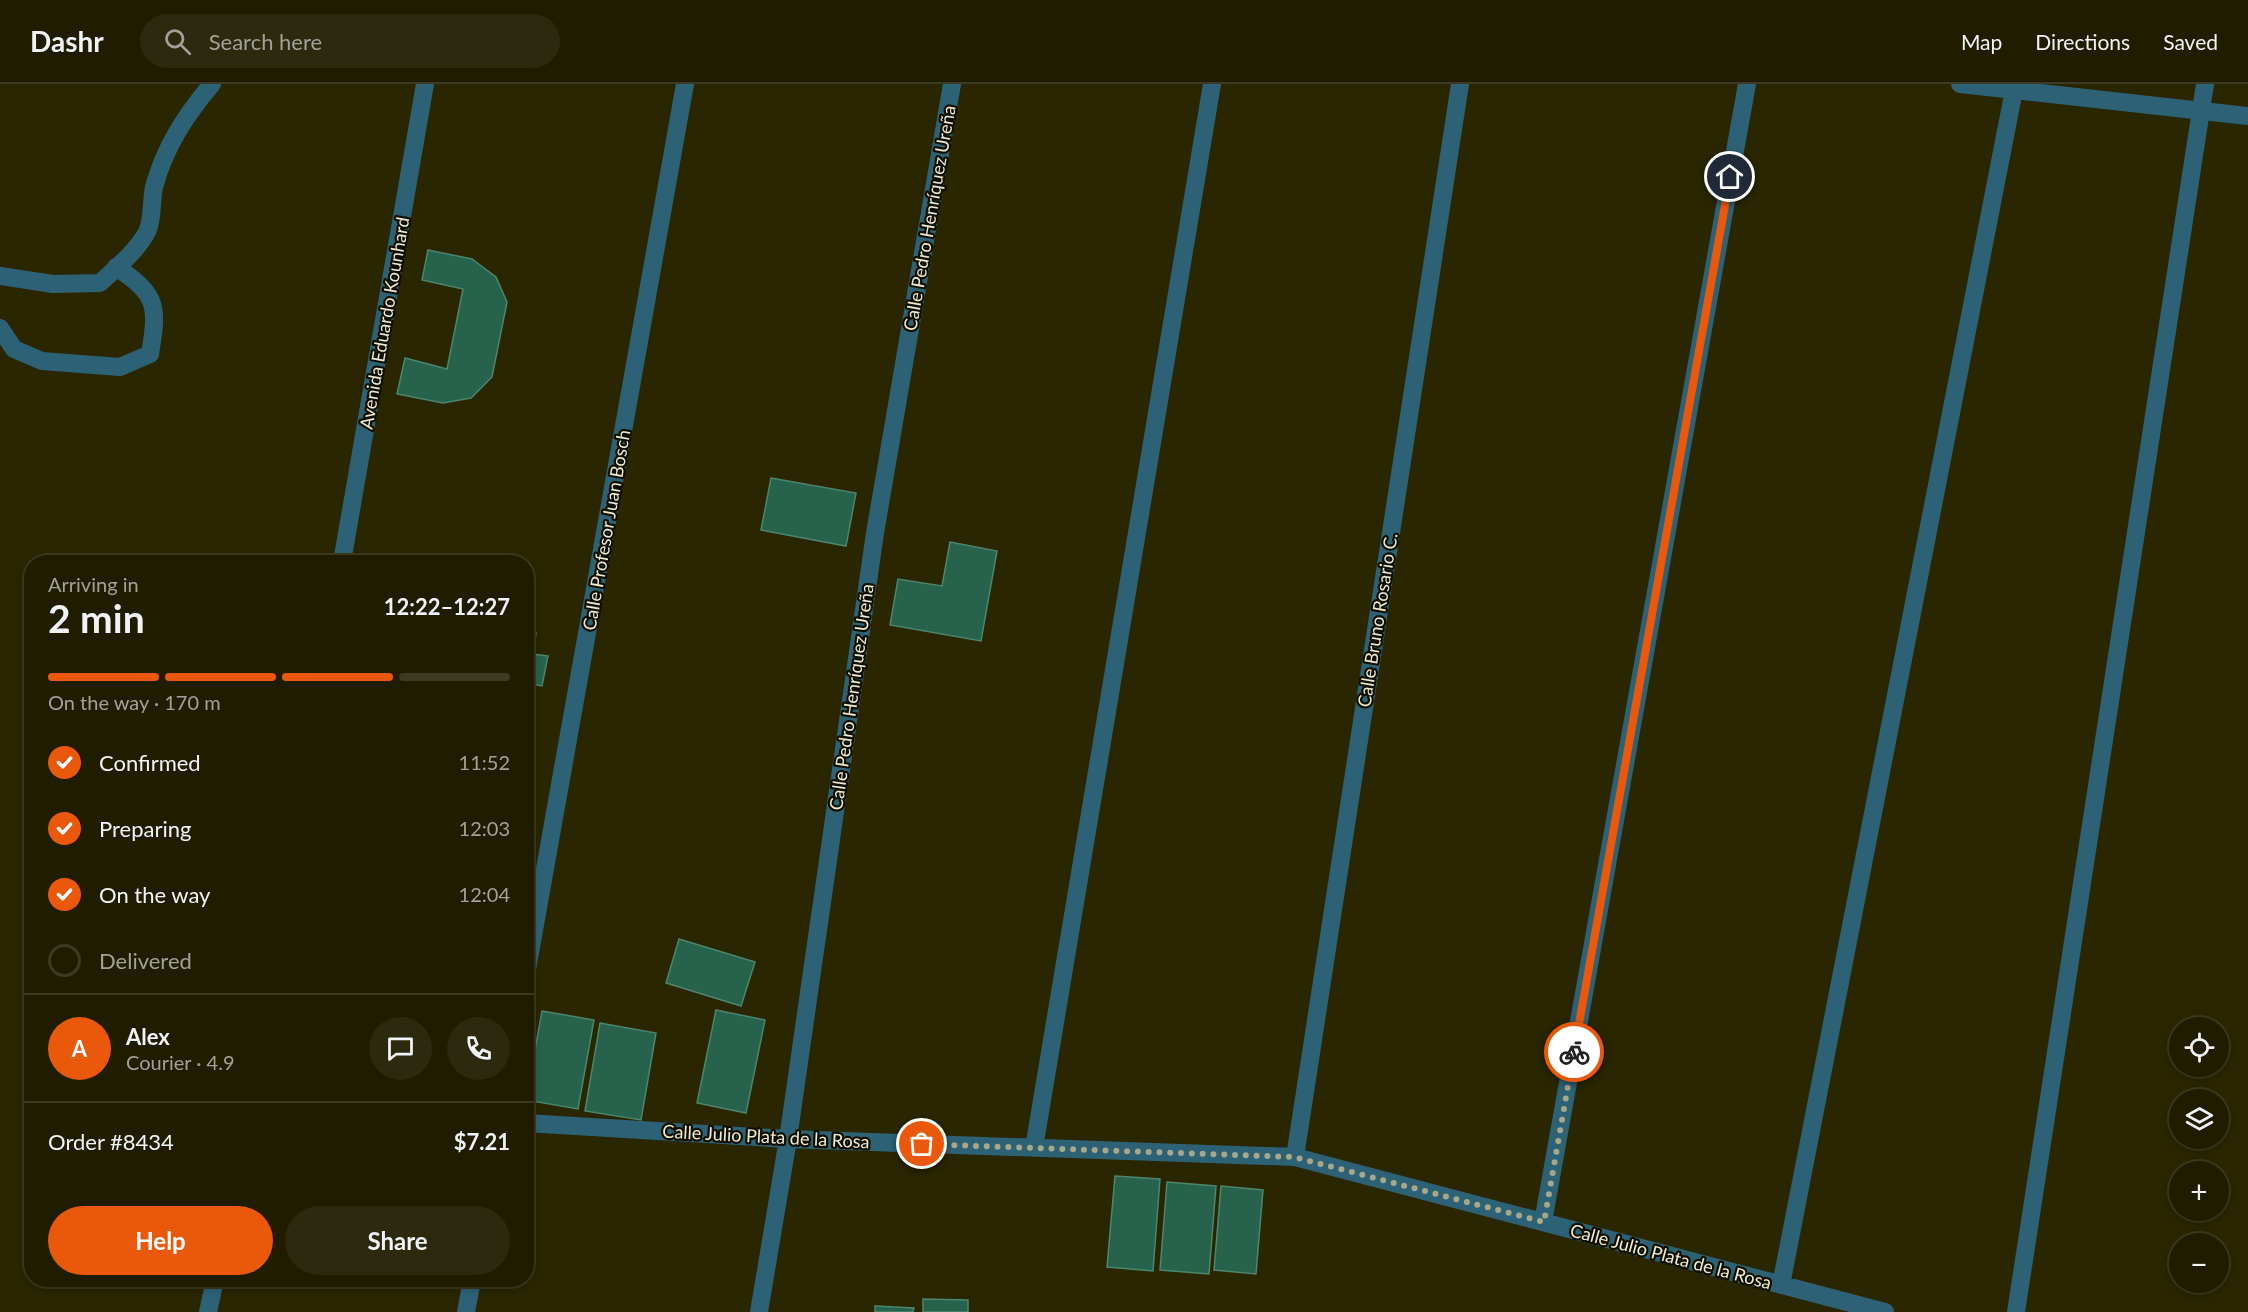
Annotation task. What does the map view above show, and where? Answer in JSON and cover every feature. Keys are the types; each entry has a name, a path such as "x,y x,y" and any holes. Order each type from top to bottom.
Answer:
{"street":[{"path":"0,276 53,284 100,283 148,231 152,196 161,162 184,116 212,84"},
{"name":"Avenida Eduardo Kounhard","path":"343,555 425,84"},
{"name":"Calle Profesor Juan Bosch","path":"534,930 685,84"},
{"name":"Calle Pedro Henríquez Ureña","path":"759,1312 788,1139 875,532 952,84"},
{"path":"1034,1148 1212,84"},
{"name":"Calle Bruno Rosario C.","path":"1294,1157 1460,84"},
{"path":"1544,1222 1747,84"},
{"path":"1960,84 2248,116"},
{"path":"2016,1312 2205,84"},
{"path":"1781,1285 2014,90"},
{"path":"0,328 14,349 42,361 120,367 150,354 156,318 154,306 142,284 116,267"},
{"name":"Calle Julio Plata de la Rosa","path":"534,1123 788,1139 1294,1157 1885,1312"},
{"path":"208,1312 213,1287"},
{"path":"466,1312 471,1287"}],"building":[{"path":"428,250 472,259 496,277 507,302 492,377 471,398 443,403 397,394 405,358 447,369 463,289 422,280"},
{"path":"771,478 856,493 846,546 761,530"},
{"path":"950,542 997,551 981,641 890,625 898,579 942,586"},
{"path":"534,654 548,656 542,686 534,684"},
{"path":"679,939 755,962 741,1006 666,983"},
{"path":"716,1010 765,1020 746,1113 697,1103"},
{"path":"542,1011 594,1020 578,1109 534,1101 534,1056"},
{"path":"600,1023 656,1033 641,1120 585,1111"},
{"path":"1115,1176 1160,1179 1153,1271 1107,1267"},
{"path":"1167,1182 1216,1186 1209,1274 1160,1270"},
{"path":"1221,1186 1263,1190 1256,1274 1214,1270"},
{"path":"923,1299 968,1300 968,1312 923,1312"},
{"path":"875,1306 914,1308 913,1312 875,1312"}],"way so far":[{"path":"922,1144 1294,1157 1544,1222 1574,1052"}],"route":[{"path":"1574,1052 1730,177"}]}
